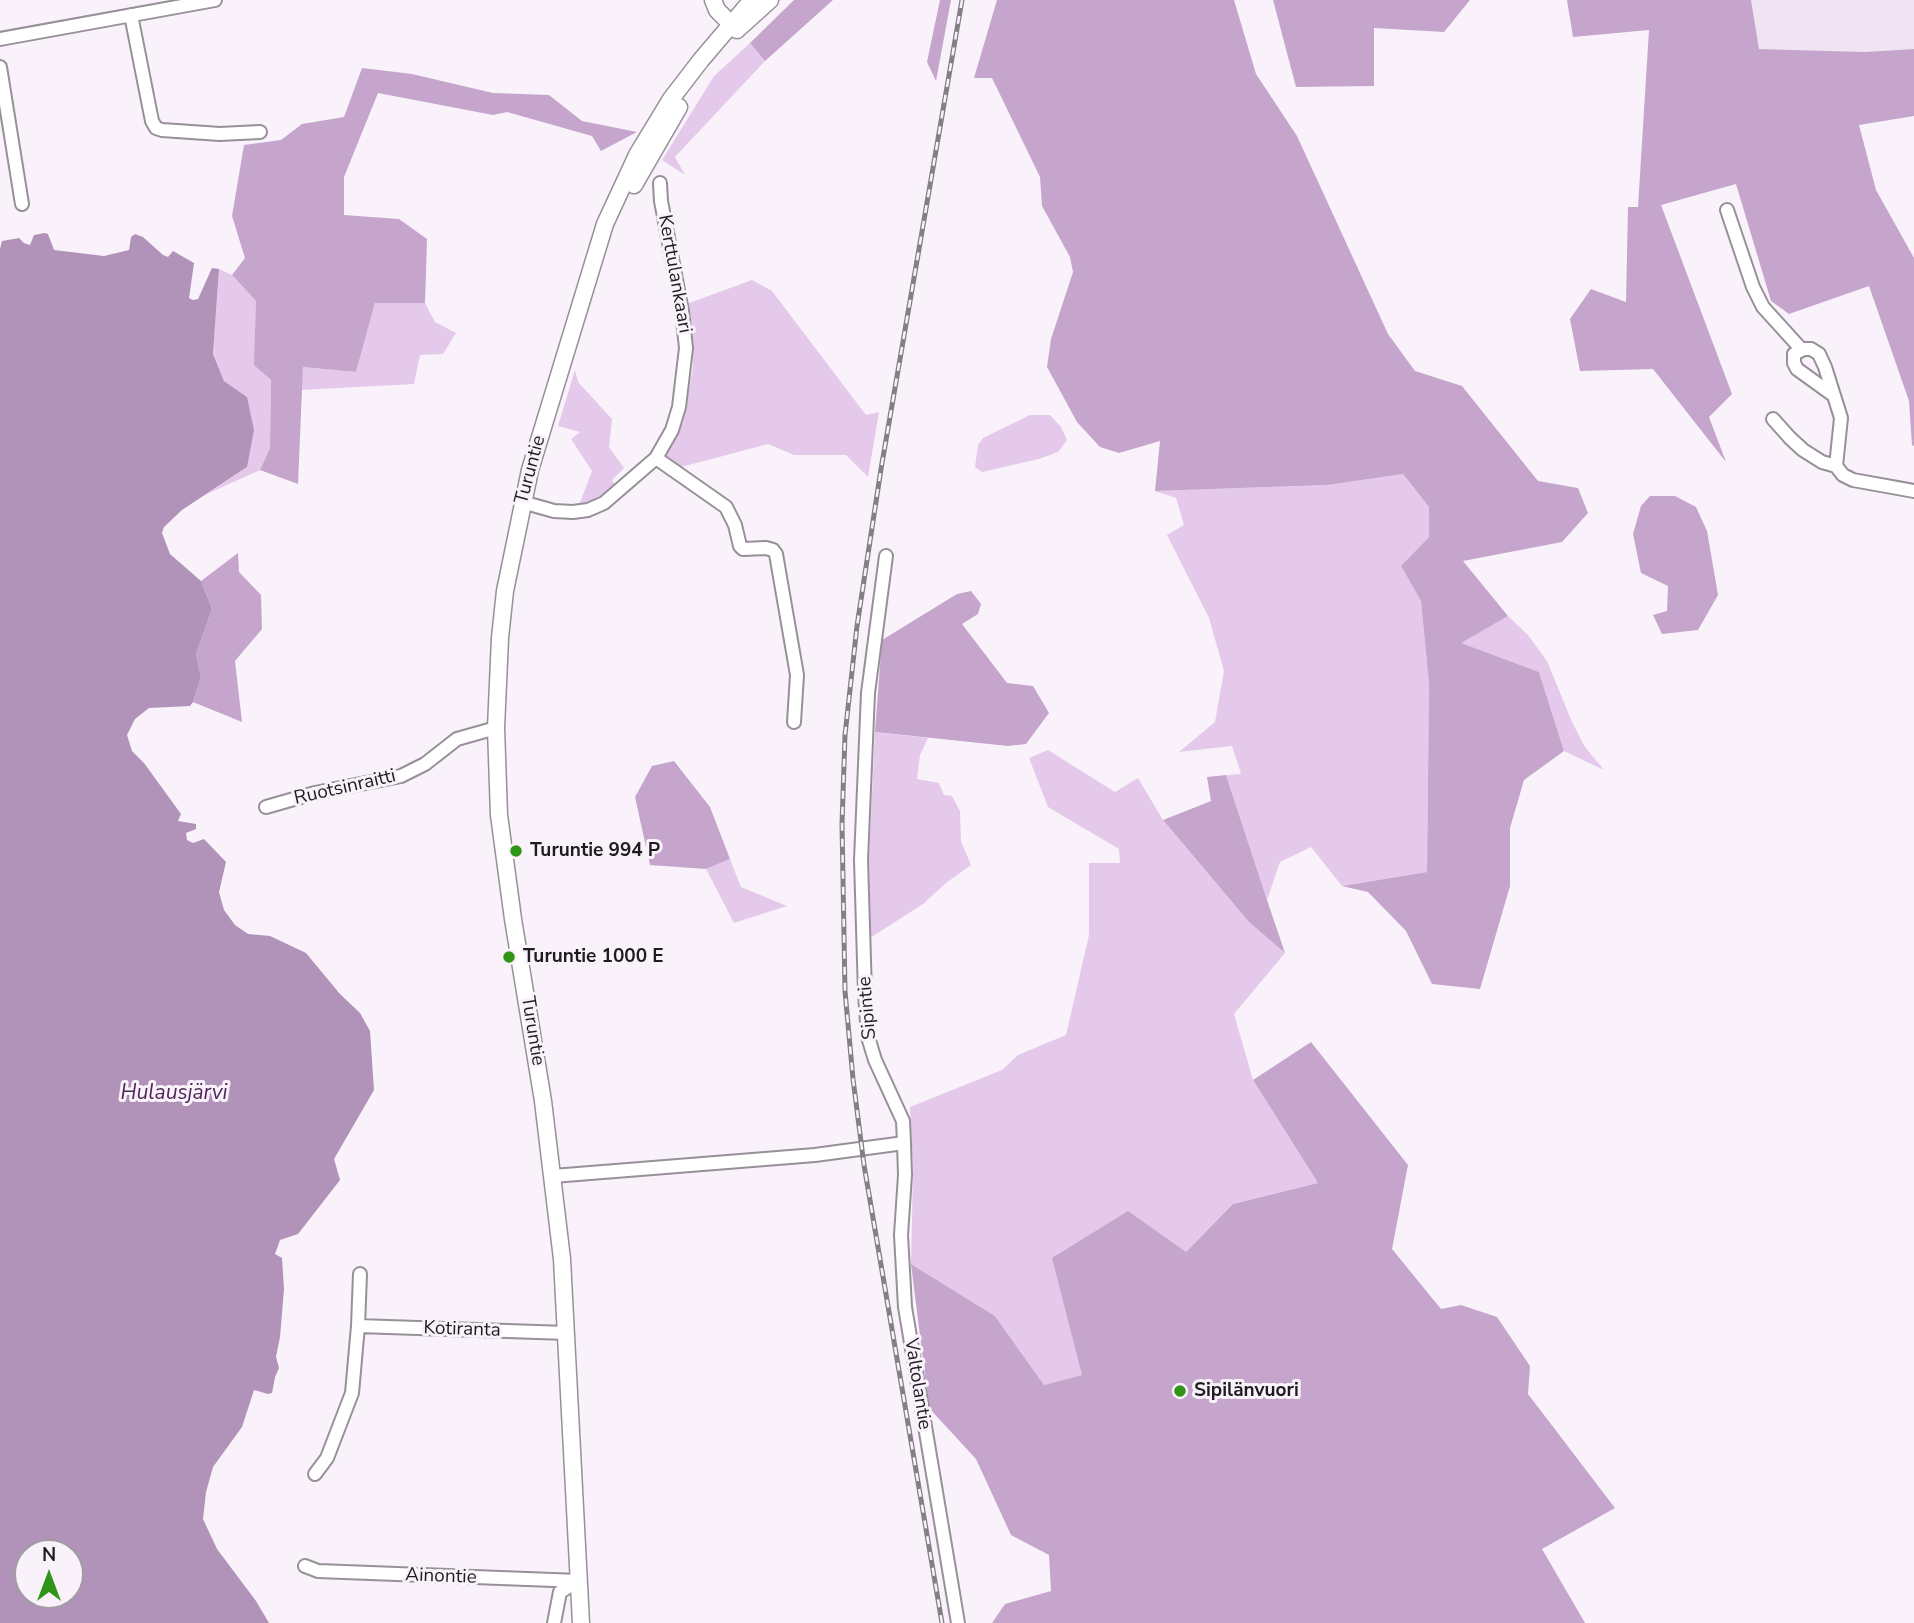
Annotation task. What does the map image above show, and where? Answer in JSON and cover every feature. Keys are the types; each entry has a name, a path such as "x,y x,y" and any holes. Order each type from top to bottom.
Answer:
{"main road":[{"path":"713,0 717,10 734,27"},
{"name":"Turuntie","path":"581,1623 562,1259 553,1176 499,815 496,728 500,638 505,591 530,470 605,223 637,155 671,99 734,27 752,0"},
{"name":"Turuntie","path":"734,27 770,0"}],"street":[{"path":"0,39 215,0"},
{"path":"131,15 152,121 156,128 162,131 219,134 260,132"},
{"path":"0,67 22,204"},
{"name":"Kerttulankaari","path":"522,502 554,511 588,510 604,503 656,458 672,430 686,348 660,183"},
{"path":"1727,210 1753,287 1763,307 1802,350"},
{"path":"1833,395 1797,369 1794,354 1811,349 1819,354 1842,418 1836,466"},
{"path":"1773,419 1803,450 1822,463 1836,466 1843,475 1853,481 1914,491"},
{"path":"656,458 726,507 743,549 766,548 776,554 797,675 794,722"},
{"name":"Sipintie","path":"886,556 868,693 861,860 864,967 868,1037 875,1060 903,1121 904,1143"},
{"name":"Ruotsinraitti","path":"266,807 315,793 401,776 425,764 457,739 496,728"},
{"path":"553,1176 815,1156 904,1143"},
{"name":"Valtolantie","path":"904,1143 901,1235 905,1307 958,1623"},
{"path":"315,1474 327,1458 352,1393 360,1274"},
{"name":"Kotiranta","path":"358,1326 567,1333"},
{"name":"Ainontie","path":"305,1566 318,1571 579,1581"},
{"path":"554,1623 560,1592 579,1581"}],"shaded area":[{"path":"794,0 833,0 765,61 750,43"},
{"path":"940,0 951,0 936,81 927,62"},
{"path":"997,0 1234,0 1256,74 1297,136 1388,334 1415,371 1462,386 1538,481 1578,488 1588,513 1562,542 1463,561 1508,616 1461,643 1539,672 1564,751 1524,780 1510,828 1510,886 1480,989 1432,984 1406,931 1368,892 1342,886 1427,872 1429,684 1421,601 1401,566 1429,537 1429,507 1403,474 1328,485 1155,491 1160,441 1119,453 1100,447 1077,422 1047,367 1051,339 1073,272 1070,257 1042,206 1040,177 992,78 974,78"},
{"path":"1273,0 1470,0 1444,32 1374,28 1374,86 1296,87"},
{"path":"1567,0 1751,0 1759,49 1865,52 1914,49 1914,116 1859,125 1876,190 1914,258 1914,446 1909,401 1869,286 1789,314 1771,301 1736,184 1661,205 1732,394 1709,417 1726,462 1653,369 1580,371 1570,319 1591,289 1626,302 1628,207 1638,207 1649,30 1573,37"},
{"path":"1751,0 1914,0 1914,49 1865,52 1758,49"},
{"path":"750,43 765,61 675,157 685,175 662,160 714,76"},
{"path":"362,68 412,74 493,93 549,95 582,121 637,132 601,151 592,136 507,112 493,115 378,93 344,177 344,215 399,219 427,239 425,303 375,303 356,372 303,367 298,484 260,470 270,448 271,380 254,365 256,301 232,275 245,258 232,216 244,145 281,140 302,124 344,117"},
{"path":"219,269 232,275 256,301 255,365 271,380 270,448 260,470 207,494 247,467 247,397 224,381 213,354"},
{"path":"752,280 772,291 866,415 879,412 868,477 846,455 794,455 768,444 670,470 657,465 683,423 693,367 689,303"},
{"path":"375,303 425,303 435,322 456,333 443,354 420,355 414,384 301,390 303,367 356,372"},
{"path":"575,370 578,382 612,419 609,447 624,468 612,480 616,487 578,508 592,471 571,439 580,432 558,426"},
{"path":"1030,415 1050,415 1061,427 1067,440 1058,452 982,472 975,467 978,445 983,438"},
{"path":"1403,474 1429,507 1429,537 1401,566 1421,601 1429,684 1427,872 1342,886 1311,847 1280,862 1267,900 1226,775 1241,774 1232,746 1179,752 1215,722 1224,671 1209,618 1167,535 1184,525 1176,498 1155,491 1328,485"},
{"path":"1650,496 1675,496 1696,507 1707,531 1718,595 1698,630 1662,634 1653,615 1667,611 1668,586 1641,573 1633,534 1641,506"},
{"path":"238,553 239,572 261,595 262,629 235,661 242,722 193,702 201,677 196,654 212,609 201,581"},
{"path":"971,591 981,604 978,614 962,624 1007,683 1033,686 1049,713 1026,744 1008,746 875,732 882,640 957,594"},
{"path":"1508,616 1528,635 1547,661 1585,747 1604,770 1564,751 1539,672 1460,643"},
{"path":"875,732 928,738 920,755 917,779 939,783 944,795 952,796 960,811 961,841 971,865 923,904 870,938 869,860"},
{"path":"1048,750 1115,792 1138,778 1163,820 1249,922 1285,953 1234,1014 1253,1080 1318,1183 1233,1204 1186,1252 1082,1375 1044,1385 995,1316 911,1264 913,1171 910,1107 1002,1070 1018,1055 1066,1035 1089,935 1089,863 1120,863 1119,849 1048,807 1029,758"},
{"path":"674,761 710,807 730,859 706,869 650,865 635,797 652,766"},
{"path":"1226,775 1285,953 1249,922 1163,820 1211,801 1207,777"},
{"path":"730,859 741,887 787,906 734,923 706,869"},
{"path":"1311,1042 1408,1165 1392,1249 1441,1309 1461,1305 1497,1317 1530,1366 1528,1394 1615,1508 1542,1549 1585,1623 992,1623 1005,1604 1051,1591 1049,1555 1011,1535 976,1459 929,1408 911,1264 995,1316 1044,1385 1082,1375 1052,1258 1128,1211 1186,1252 1233,1204 1318,1183 1253,1080"}],"water":[{"name":"Hulausjärvi","path":"45,233 48,234 54,250 104,256 129,250 131,237 135,234 143,237 163,255 168,257 173,251 194,263 189,298 193,300 198,299 212,268 219,269 213,354 224,381 247,397 254,430 247,467 182,510 164,527 162,533 170,554 201,581 212,609 196,654 201,677 190,706 149,708 135,719 127,735 132,751 144,763 181,814 178,821 196,824 196,829 186,833 187,840 193,843 204,839 226,862 219,892 224,910 235,925 248,934 270,936 306,953 340,994 360,1013 370,1031 374,1090 334,1159 340,1180 298,1234 280,1240 275,1254 282,1258 284,1289 276,1357 279,1368 272,1393 254,1390 242,1427 213,1467 206,1492 203,1519 217,1549 269,1623 0,1623 0,249 2,241 19,238 30,245 34,235"}],"railway":[{"path":"942,1623 864,1165 853,1079 845,991 842,824 845,735 857,626 881,469 962,0"}],"place":[{"name":"Turuntie 994 P","path":"516,851"},
{"name":"Turuntie 1000 E","path":"509,957"},
{"name":"Sipilänvuori","path":"1180,1391"}]}
